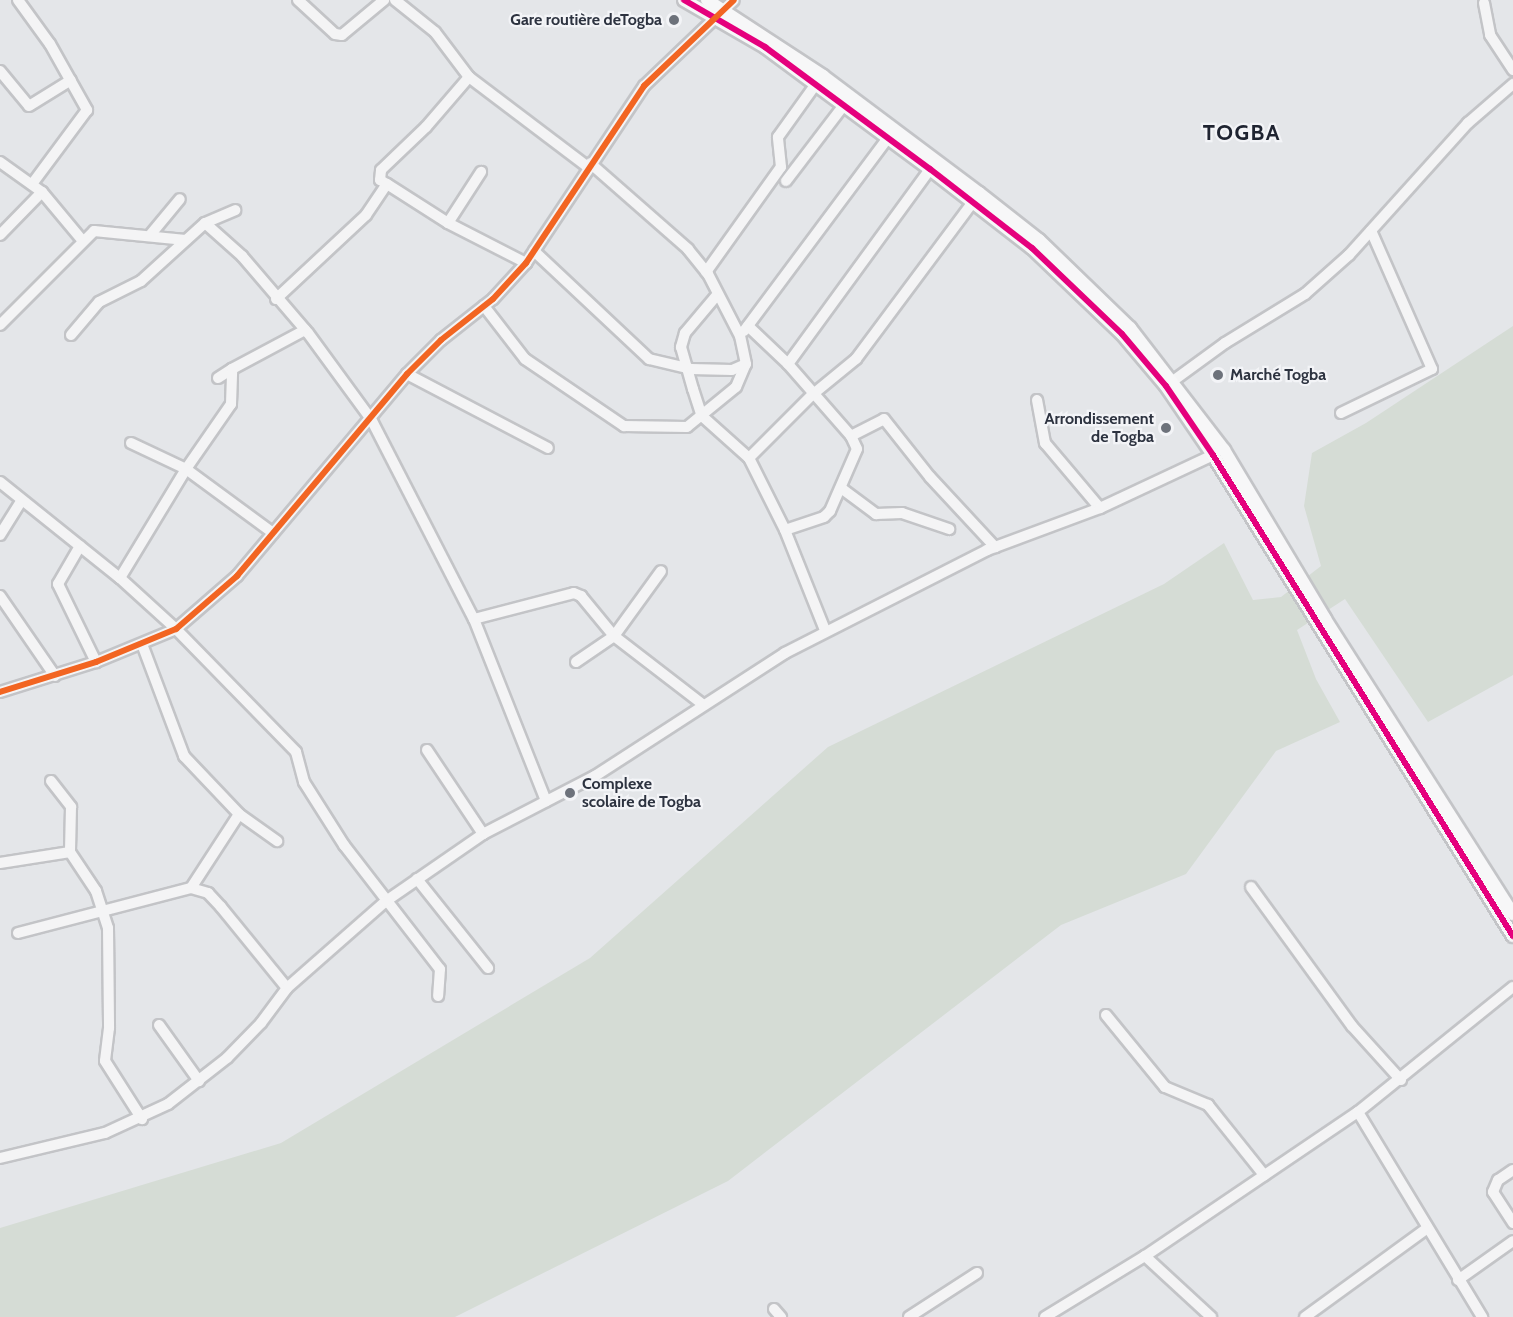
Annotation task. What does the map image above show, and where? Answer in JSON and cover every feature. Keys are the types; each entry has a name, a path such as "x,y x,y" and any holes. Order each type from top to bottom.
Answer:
{"main road":[{"path":"684,0 721,14 824,75 1039,240 1130,328 1169,383 1295,581 1513,936"},
{"path":"707,0 721,14 973,202 1079,291 1169,383 1224,450 1295,581"},
{"path":"1320,622 1513,914"}],"street":[{"path":"18,0 71,80 86,114 32,184"},
{"path":"297,0 335,33 342,34 384,0"},
{"path":"395,0 435,32 469,77 589,165 688,249 706,272 740,336 746,364 736,387 684,428 624,426 525,359 484,306"},
{"path":"0,692 96,662 176,629 237,576 371,420 407,374 441,340 484,306 526,263 589,165 644,86 734,0"},
{"path":"1484,3 1490,35 1513,70"},
{"path":"0,71 29,106 71,80"},
{"path":"469,77 426,127 381,170 380,180 448,222 526,263"},
{"path":"706,272 781,167 778,137 816,84"},
{"path":"1169,383 1305,294 1371,231 1468,123 1513,84"},
{"path":"786,181 844,105"},
{"path":"740,336 888,138"},
{"path":"0,162 42,192 82,240"},
{"path":"788,364 930,169"},
{"path":"448,222 481,172"},
{"path":"276,299 366,215 387,184"},
{"path":"0,235 42,192"},
{"path":"151,234 180,199"},
{"path":"749,458 812,395 856,359 973,202"},
{"path":"71,335 99,302 141,281 205,223 235,210"},
{"path":"205,223 242,256 304,330 371,420 474,619 546,801"},
{"path":"0,325 82,240 94,231 151,234 186,240"},
{"path":"1341,413 1432,369 1371,231"},
{"path":"534,251 639,354 658,363 691,369 732,370 746,364"},
{"path":"717,295 685,333 681,347 691,369 702,416 749,458 785,530 825,630"},
{"path":"748,326 788,364 812,395 851,436 856,449 841,488 824,517 785,530"},
{"path":"218,378 304,330"},
{"path":"120,578 186,470 231,405 232,369"},
{"path":"407,374 548,448"},
{"path":"1037,400 1045,443 1100,508"},
{"path":"851,436 884,419 930,477 995,547"},
{"path":"131,443 186,470 273,533"},
{"path":"0,1158 105,1133 142,1119 200,1081 261,1023 287,988 386,901 483,834 595,776 701,703 825,630 995,547 1100,508 1213,455"},
{"path":"0,482 21,502 120,578 176,629 296,752 304,782 386,901 440,969 438,996"},
{"path":"841,488 876,514 902,513 949,528"},
{"path":"0,535 21,502"},
{"path":"80,546 58,584 96,662"},
{"path":"576,662 614,636 661,571"},
{"path":"474,619 568,592 581,596 614,636 701,703"},
{"path":"0,596 55,676"},
{"path":"142,644 184,756 239,814 277,841"},
{"path":"427,750 483,834"},
{"path":"51,781 71,807 70,852 96,891 100,911 108,928 109,1028 105,1061 142,1119"},
{"path":"191,888 239,814"},
{"path":"0,863 70,852"},
{"path":"417,879 488,968"},
{"path":"1251,887 1352,1026 1401,1080"},
{"path":"18,933 191,888 208,893 287,988"},
{"path":"1045,1317 1145,1256 1358,1112 1401,1080 1513,987"},
{"path":"1106,1015 1165,1087 1208,1105 1264,1175"},
{"path":"159,1025 200,1081"},
{"path":"1358,1112 1426,1229 1482,1317"},
{"path":"1513,1170 1498,1180 1493,1192 1513,1223"},
{"path":"1305,1317 1426,1229"},
{"path":"1458,1280 1513,1241"},
{"path":"1145,1256 1211,1317"},
{"path":"909,1317 977,1274"}],"shaded area":[{"path":"1513,326 1513,675 1428,722 1345,599 1297,630 1316,679 1340,722 1276,751 1186,874 1061,925 728,1181 455,1317 0,1317 0,1228 281,1143 590,958 828,747 1164,584 1224,543 1253,600 1281,597 1321,566 1304,506 1312,453 1366,423"}],"transit line":[{"path":"684,0 765,47 930,169 1032,248 1122,334 1166,386 1213,455 1513,936"},
{"path":"0,692 96,662 176,629 237,576 407,374 441,340 493,299 526,263 644,86 734,0"}],"place":[{"name":"Gare routière deTogba","path":"674,20"},
{"name":"Marché Togba","path":"1218,375"},
{"name":"Arrondissement de Togba","path":"1166,428"},
{"name":"Complexe scolaire de Togba","path":"570,793"}],"district":[{"name":"TOGBA","path":"1242,133"}]}
